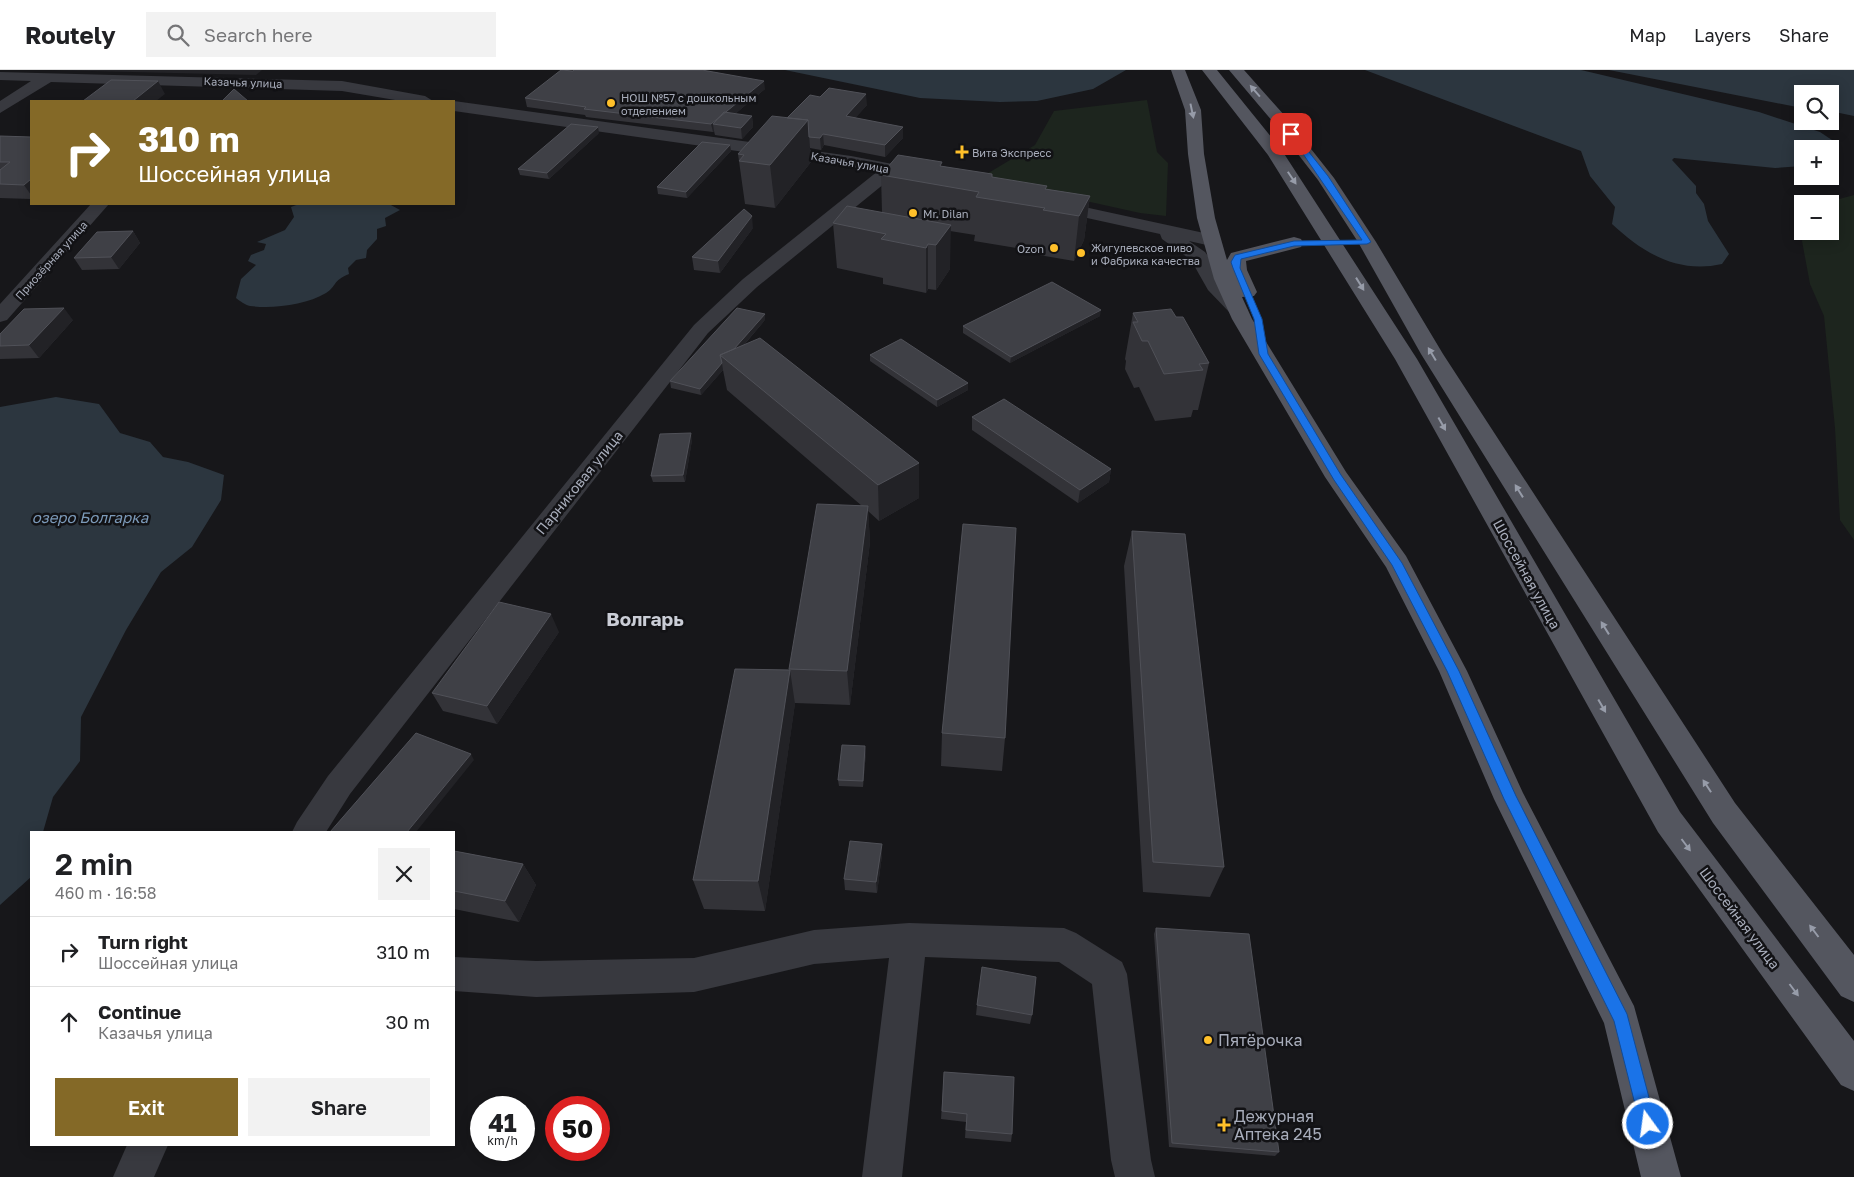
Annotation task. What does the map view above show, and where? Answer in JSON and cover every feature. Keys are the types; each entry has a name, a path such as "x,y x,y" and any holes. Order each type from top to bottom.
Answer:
{"main road":[{"path":"1178,70 1193,110 1196,154 1210,240 1224,279 1238,310 1263,354 1337,477 1397,563 1453,671 1510,799 1621,1019 1661,1177"},
{"name":"Шоссейная улица","path":"1209,70 1275,153 1406,359 1669,822 1854,1072"},
{"path":"1236,70 1279,119 1325,178 1367,242 1432,354 1724,813 1854,984"},
{"path":"1210,240 1294,243 1367,242"},
{"path":"1263,354 1256,311 1235,262 1238,257 1247,253 1294,243"}],"street":[{"name":"Казачья улица","path":"0,76 342,86 419,100"},
{"path":"0,108 46,78"},
{"path":"202,95 227,82"},
{"name":"Казачья улица","path":"455,106 851,161 918,175"},
{"path":"1154,229 1192,224 1200,217 1196,154"},
{"name":"Парниковая улица","path":"309,831 339,785 701,329 750,283 890,169"},
{"path":"1038,202 1210,240"},
{"name":"Приозёрная улица","path":"0,316 99,205"},
{"path":"1154,229 1175,239 1198,256 1208,269 1215,286 1238,310"},
{"path":"455,974 536,979 694,975 814,947 909,940 1064,945 1109,974 1131,1160 1135,1177"},
{"path":"882,1177 909,940"},
{"path":"133,1177 148,1146"}],"shaded area":[{"path":"49,70 262,70 256,75"},
{"path":"1147,100 1157,152 1168,163 1166,216 1140,213 1014,185 985,175 1035,145 1054,111"},
{"path":"1854,195 1854,540 1840,520 1835,428 1824,316 1810,284 1802,241 1839,240 1839,199"}],"water":[{"path":"785,70 1126,70 1093,89 1037,101 1000,102 920,98"},
{"path":"1365,70 1581,70 1759,112 1794,123 1794,130 1814,130 1832,140 1794,140 1794,167 1775,168 1674,158 1672,160 1696,186 1696,193 1704,204 1708,221 1729,254 1722,264 1706,266 1691,266 1662,259 1636,244 1612,224 1615,207 1590,176 1581,151"},
{"path":"1609,70 1854,70 1854,116 1839,113 1839,85 1794,85 1794,106"},
{"path":"296,205 391,205 400,210 385,218 386,226 377,229 377,239 367,250 366,258 356,260 348,268 349,274 337,281 326,293 309,301 289,305 259,307 244,304 236,298 241,279 256,265 248,261 251,255 264,250 266,244 257,242 285,230 294,217 291,207"},
{"name":"озеро Болгарка","path":"56,397 99,404 120,433 150,442 163,457 188,462 224,475 221,500 192,547 161,572 126,630 81,717 80,761 53,797 43,831 30,831 30,878 0,905 0,407"}],"building":[{"path":"561,70 702,70 764,81 711,124 584,109 586,107 525,98"},
{"path":"111,80 158,81 134,100 84,100"},
{"path":"829,88 866,94 846,116 903,127 885,145 823,134 820,138 809,137 808,120 787,118 810,95 820,97"},
{"path":"234,89 247,100 223,100"},
{"path":"724,112 752,116 741,128 713,124"},
{"path":"772,116 808,120 770,165 739,161 744,155 738,154"},
{"path":"571,124 598,127 547,173 518,169"},
{"path":"0,136 30,137 30,180 24,185 0,184 0,170 10,162 0,162"},
{"path":"702,142 730,145 686,192 657,187"},
{"path":"898,155 942,162 940,166 992,174 992,177 1047,186 1045,189 1090,196 1079,216 1043,210 1045,208 976,197 979,192 881,175"},
{"path":"847,206 951,225 936,245 928,244 926,248 881,239 886,234 833,223"},
{"path":"744,209 752,216 718,261 692,257"},
{"path":"133,231 111,257 74,258 97,232"},
{"path":"1052,282 1101,310 1011,357 963,326"},
{"path":"64,308 29,345 0,346 0,334 24,309"},
{"path":"737,308 765,314 734,349 720,355 722,363 700,389 670,381"},
{"path":"1171,309 1176,317 1183,317 1209,363 1199,364 1203,370 1164,374 1148,341 1142,341 1133,322 1138,322 1133,313"},
{"path":"760,338 919,463 878,485 720,355"},
{"path":"901,339 968,383 937,400 870,355"},
{"path":"1004,399 1111,469 1080,490 972,417"},
{"path":"691,433 683,475 651,476 660,434"},
{"path":"817,504 868,506 847,671 789,669"},
{"path":"963,524 1016,528 1005,738 942,733"},
{"path":"1132,531 1185,534 1224,867 1153,862"},
{"path":"499,602 551,614 487,706 432,693"},
{"path":"735,669 790,670 758,881 693,880"},
{"path":"416,733 471,754 408,831 331,831"},
{"path":"842,745 865,746 863,781 838,780"},
{"path":"850,841 882,844 876,882 844,879"},
{"path":"455,851 523,864 505,901 455,891"},
{"path":"1156,928 1249,934 1279,1152 1172,1143"},
{"path":"982,967 1036,977 1032,1015 977,1005"},
{"path":"944,1072 1014,1077 1012,1134 966,1130 967,1114 942,1111"}],"place":[{"name":"НОШ №57 с дошкольным отделением","path":"611,103"},
{"name":"Вита Экспресс","path":"962,152"},
{"name":"Mr. Dilan","path":"913,213"},
{"name":"Ozon","path":"1054,248"},
{"name":"Жигулевское пиво и Фабрика качества","path":"1081,253"},
{"name":"Пятёрочка","path":"1208,1040"},
{"name":"Дежурная Аптека 245","path":"1224,1125"}],"district":[{"name":"Волгарь","path":"645,618"}],"route":[{"path":"1291,134 1325,178 1367,242 1294,243 1258,250 1238,257 1235,262 1236,268 1256,311 1263,354 1337,477 1397,563 1453,671 1510,799 1621,1019 1648,1124"}]}
